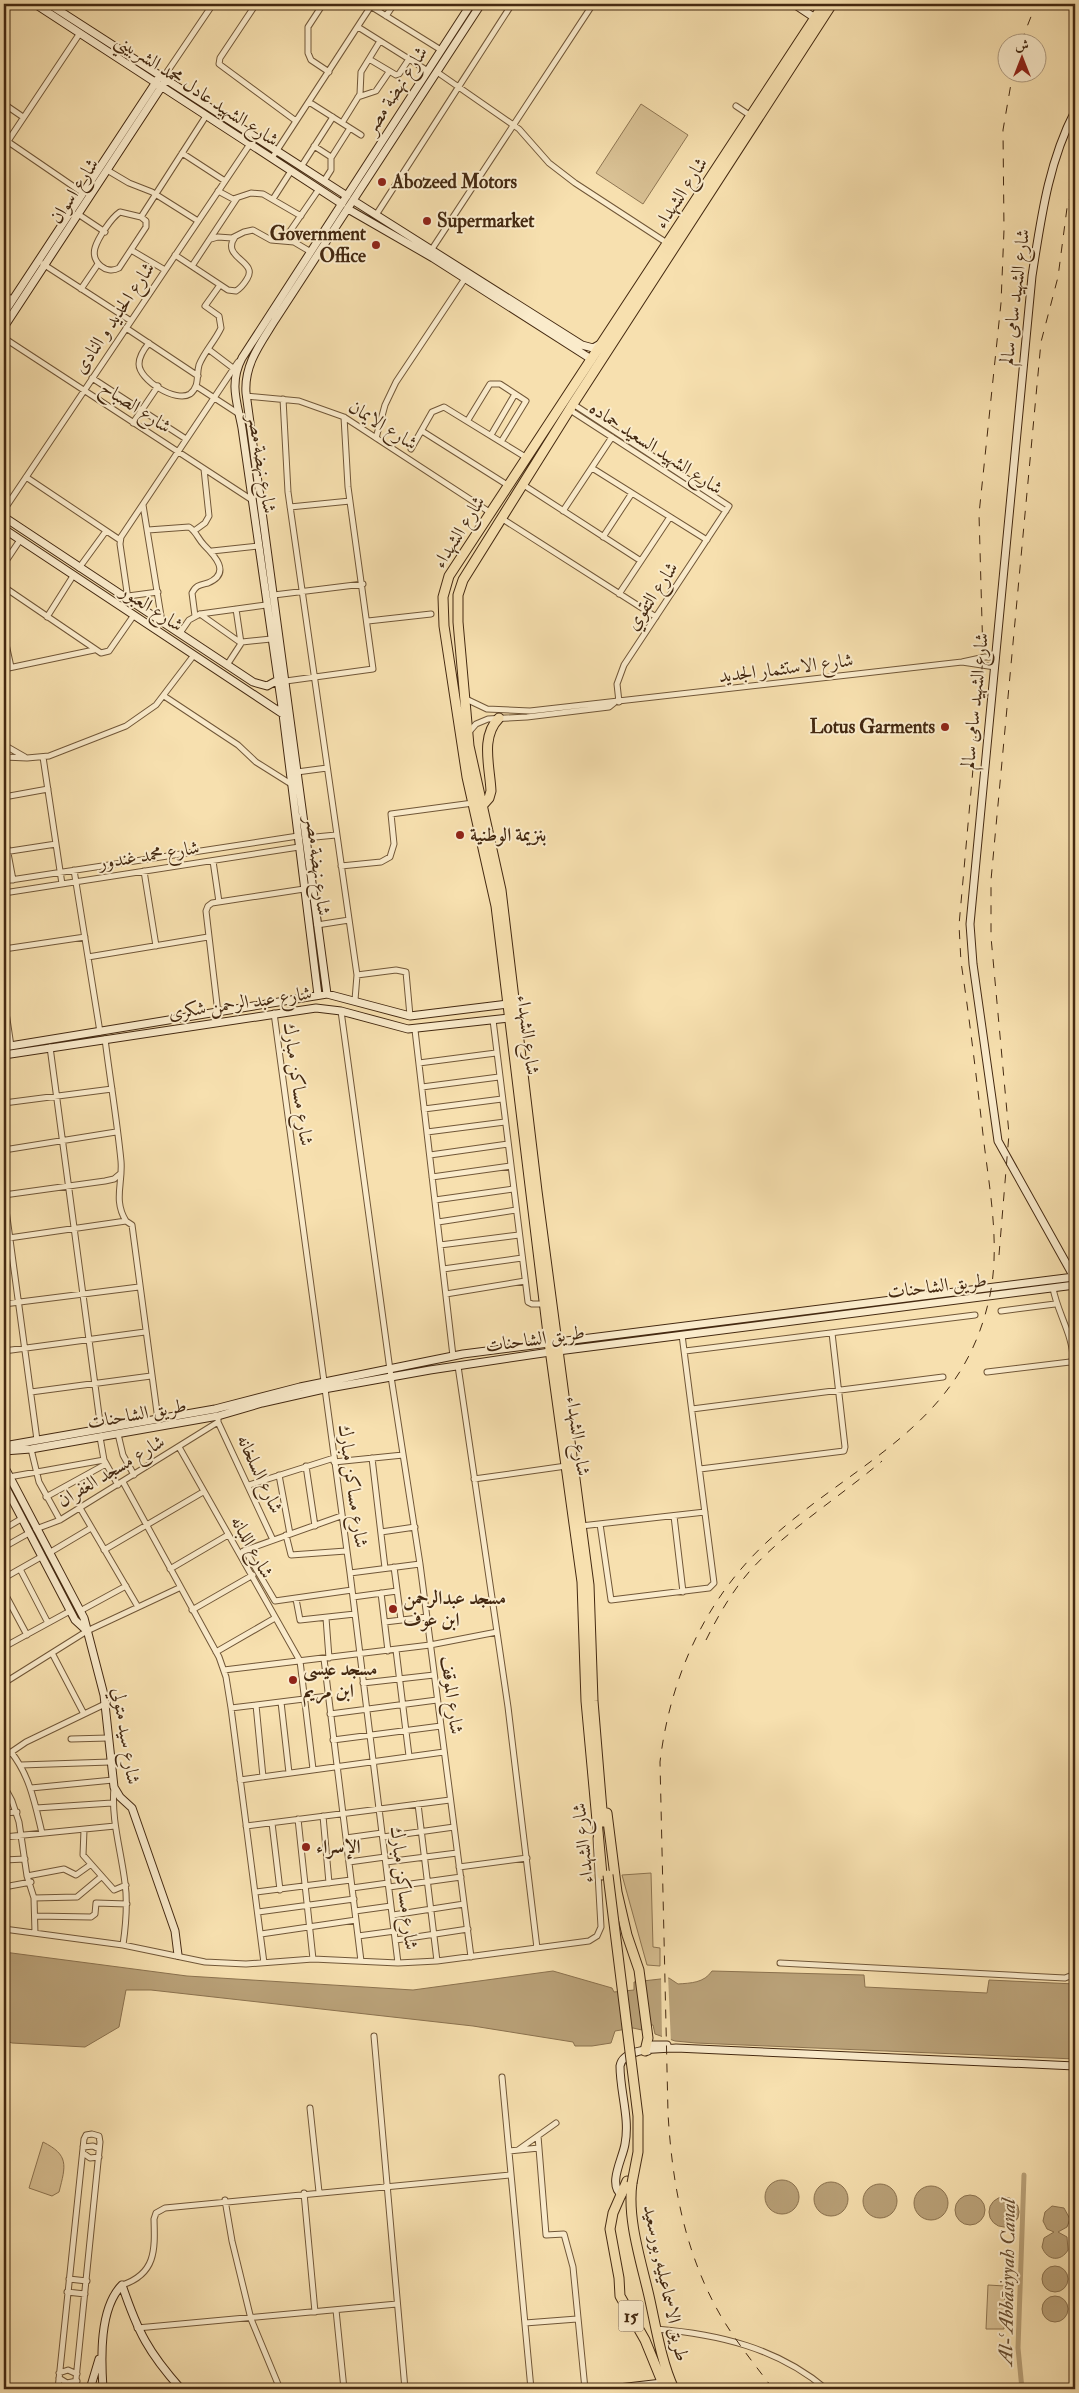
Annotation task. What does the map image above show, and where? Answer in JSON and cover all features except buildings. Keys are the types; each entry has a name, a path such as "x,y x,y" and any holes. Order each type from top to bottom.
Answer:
{"highway":[{"name":"شارع الشهداء","path":"605,1875 593,1701 590,1598 554,1347 544,1304 539,1226 491,876 477,805 468,734 457,603 463,580 640,293 818,19 824,4"},
{"name":"شارع الشهداء","path":"640,293 667,243 751,116 818,19 832,4"},
{"name":"شارع الشهداء","path":"630,309 591,359 450,576 444,590 443,604 444,626 462,752 501,890 566,1466 582,1582 586,1702 632,2116 633,2148 630,2182"},
{"path":"443,604 452,606 457,603"},
{"path":"444,626 451,620 458,622"},
{"path":"477,805 489,798 491,791 488,737 499,715"},
{"path":"600,1788 607,1812 614,1870 622,1913 639,1970 649,2049"},
{"name":"طريق الاسماعيليه, بورسعيد","path":"630,2182 613,2213 610,2229 619,2278 620,2296 645,2340 663,2386"},
{"name":"طريق الاسماعيليه, بورسعيد","path":"630,2182 633,2212 656,2329 674,2389"}],"street":[{"name":"شارع الشهيد عادل محمد الشربيني","path":"35,4 157,79"},
{"name":"شارع الشهيد عادل محمد الشربيني","path":"50,4 206,116 342,204"},
{"name":"شارع اسوان","path":"4,314 78,214 164,84 167,72 213,4"},
{"path":"256,4 219,62 221,67 296,121"},
{"path":"323,4 308,27 308,53 311,60 329,72"},
{"path":"386,16 394,4"},
{"name":"شارع نهضة مصر","path":"318,995 299,847 301,837 297,772 246,396 246,382 250,364 310,252 471,4"},
{"name":"شارع نهضة مصر","path":"327,994 317,925 291,784 283,714 234,385 242,358 268,318 280,306 354,201 481,4"},
{"path":"376,215 512,4"},
{"path":"434,253 513,125 594,4"},
{"path":"794,4 818,19"},
{"path":"272,158 358,27 369,5 441,50"},
{"path":"358,27 428,71"},
{"path":"80,32 6,144 83,193"},
{"path":"342,123 358,97 361,88 359,76 380,41"},
{"path":"369,59 389,72 399,74 409,59"},
{"name":"شارع اسوان","path":"4,327 83,193 157,79 167,72"},
{"path":"358,97 376,91 389,72"},
{"path":"437,72 513,125 559,172 667,243"},
{"name":"شارع الشهيد عادل محمد الشربيني","path":"164,84 347,196"},
{"path":"408,100 415,105"},
{"path":"309,102 361,135"},
{"path":"4,104 24,117"},
{"path":"736,106 751,116"},
{"name":"شارع الشهيد سامى سالم","path":"1075,111 1056,155 1048,183 1032,276 971,904 973,964 998,1141 1075,1278"},
{"path":"141,217 206,116"},
{"path":"301,167 333,117"},
{"path":"324,181 331,170 331,157 350,128"},
{"name":"شارع الحديد و النادى","path":"4,510 250,144"},
{"path":"314,146 331,157"},
{"path":"182,153 225,181"},
{"path":"107,170 127,182 155,194 198,220"},
{"path":"273,199 291,171"},
{"path":"284,240 319,189"},
{"path":"218,191 229,198 236,198 255,192 273,199 301,216"},
{"path":"192,266 236,198"},
{"path":"354,201 591,359"},
{"path":"348,209 434,253"},
{"path":"120,212 141,217 146,221 146,227 132,250 116,270 106,270 98,264 95,258 95,248 120,212"},
{"path":"78,214 105,232"},
{"path":"210,239 235,237 253,230 271,240 297,243 310,252"},
{"path":"175,255 230,291 236,291 250,274 248,266 233,253 231,246 235,237"},
{"path":"132,250 165,270"},
{"path":"41,263 131,320"},
{"path":"81,289 98,264"},
{"path":"467,276 582,345 592,348 602,343"},
{"path":"376,438 385,405 396,382 467,276"},
{"path":"148,343 141,356 139,367 144,377 179,397 190,394 196,386 200,363 220,331 222,323 217,314 206,306 220,285"},
{"path":"4,294 13,300"},
{"path":"268,318 271,316 275,320"},
{"path":"126,328 198,376"},
{"name":"شارع الصباح","path":"4,338 252,500"},
{"path":"208,349 233,368"},
{"path":"158,592 128,598 120,540 233,368 242,358"},
{"path":"92,378 186,440"},
{"path":"468,420 490,384 498,383 526,401 501,442"},
{"path":"133,423 158,386"},
{"path":"196,386 238,414"},
{"path":"491,435 515,394"},
{"name":"شارع الايمان","path":"246,396 283,399 314,405 344,417 491,513"},
{"path":"283,399 285,461 290,507 357,975 355,1000"},
{"name":"شارع الشهيد السعيد حماده","path":"571,407 612,437 644,454"},
{"name":"شارع الشهيد السعيد حماده","path":"571,407 728,508"},
{"path":"411,449 432,412 440,408 448,408 527,458"},
{"path":"286,681 373,669 363,584 350,501 344,417"},
{"path":"422,431 509,486"},
{"path":"563,511 612,437"},
{"path":"592,468 707,540"},
{"path":"194,531 205,523 209,516 204,470"},
{"path":"26,477 120,540"},
{"path":"522,484 641,561"},
{"path":"603,537 632,493"},
{"path":"290,507 350,501"},
{"path":"143,504 162,622"},
{"name":"شارع التقوي","path":"616,703 616,684 619,674 728,508"},
{"path":"619,594 670,517"},
{"name":"شارع العبور","path":"4,518 253,682 270,685 278,680"},
{"path":"501,518 656,617"},
{"path":"148,530 182,526 194,531 202,544 212,551 219,562 219,570 213,580 199,585 193,590 197,615 241,643 271,639"},
{"path":"12,534 17,527"},
{"name":"شارع العبور","path":"4,529 283,714"},
{"path":"79,569 106,531"},
{"path":"4,564 20,540"},
{"path":"212,551 258,546"},
{"path":"46,617 73,576"},
{"path":"274,595 363,584"},
{"path":"4,587 101,653 109,651 134,615"},
{"path":"180,633 197,615 266,605"},
{"path":"227,665 241,643 236,609"},
{"path":"368,621 431,614"},
{"path":"4,635 11,667"},
{"path":"4,669 94,650"},
{"path":"4,756 43,757 63,752 126,726 147,713 164,696 194,655"},
{"path":"206,663 211,655"},
{"name":"شارع الاستثمار الجديد","path":"465,698 481,708 499,715 527,717 609,707 616,703 996,657"},
{"name":"شارع الاستثمار الجديد","path":"962,662 995,667"},
{"path":"164,696 238,745 256,762 291,784"},
{"name":"شارع الاستثمار الجديد","path":"468,734 482,721 499,715"},
{"path":"4,744 27,758"},
{"path":"43,757 62,884"},
{"path":"297,772 326,768"},
{"path":"4,797 48,789"},
{"path":"341,866 381,862 390,857 394,844 392,814 477,805"},
{"path":"4,832 6,852 13,880"},
{"name":"شارع محمد غندور","path":"4,881 301,837 336,835"},
{"path":"6,852 56,844"},
{"name":"شارع محمد غندور","path":"4,893 299,847"},
{"path":"213,860 219,902"},
{"path":"74,870 112,1089 121,1162 118,1186 121,1213 126,1221 132,1225 158,1420"},
{"path":"144,871 156,946"},
{"path":"218,1013 208,937 206,911 208,906 219,902 304,889"},
{"path":"317,925 349,920"},
{"path":"4,949 85,937"},
{"path":"88,957 208,937"},
{"path":"313,957 322,956"},
{"path":"357,975 396,970 406,972 410,1016"},
{"name":"شارع عبد الرحمن شكرى","path":"4,1055 186,1018 327,994 410,1016 508,1004"},
{"path":"4,999 7,1046"},
{"path":"492,1006 495,1014 493,1020 496,1053 528,1302 544,1304"},
{"path":"375,1021 378,1015 378,1007"},
{"name":"شارع عبد الرحمن شكرى","path":"7,1046 189,1026 316,1008 341,1011 389,1025 415,1030 509,1018"},
{"name":"شارع الموقف","path":"341,1011 391,1373 415,1527 471,1957"},
{"path":"389,1025 389,1017 394,1012"},
{"name":"شارع مساكن مبارك","path":"274,1013 323,1386 350,1573 398,1963"},
{"path":"202,1016 202,1024"},
{"path":"186,1018 190,1023 189,1026"},
{"path":"415,1030 454,1356"},
{"path":"50,1047 76,1229 100,1434 105,1462 121,1483 146,1526 216,1652 224,1670 231,1708 264,1963"},
{"path":"419,1063 496,1053"},
{"path":"422,1087 499,1077"},
{"path":"4,1103 112,1089"},
{"path":"424,1109 502,1099"},
{"path":"427,1132 505,1122"},
{"path":"4,1150 116,1132"},
{"path":"430,1155 508,1144"},
{"path":"432,1178 510,1166"},
{"path":"37,1440 4,1195 114,1179 120,1174"},
{"path":"435,1200 513,1189"},
{"path":"438,1222 516,1210"},
{"path":"9,1238 126,1221"},
{"path":"440,1245 519,1235"},
{"path":"443,1269 522,1258"},
{"name":"طريق الشاحنات","path":"4,1451 32,1449 158,1420 216,1409 278,1392 323,1386 391,1373 446,1368 554,1347 701,1323 1075,1278"},
{"path":"446,1294 525,1281"},
{"name":"طريق الشاحنات","path":"391,1373 428,1361 454,1356 682,1335 1075,1286"},
{"path":"4,1304 139,1287"},
{"path":"986,1372 1072,1361 1070,1342 1055,1304 1052,1288"},
{"path":"1001,1311 1055,1304"},
{"path":"848,1305 852,1310 850,1314"},
{"path":"685,1351 975,1315"},
{"path":"727,1320 726,1324 729,1329"},
{"path":"701,1323 704,1332"},
{"path":"4,1351 145,1332"},
{"path":"700,1469 844,1451 832,1333"},
{"path":"600,1524 610,1600 710,1588 714,1583 682,1335"},
{"path":"444,1358 443,1364 446,1368"},
{"path":"428,1361 431,1365 430,1370"},
{"path":"458,1366 497,1632 537,1948"},
{"path":"31,1392 151,1376"},
{"path":"692,1409 943,1377"},
{"name":"طريق الشاحنات","path":"4,1446 37,1440 118,1434 218,1419 262,1403 323,1386"},
{"name":"شارع مسجد الغفران","path":"36,1529 60,1520 80,1508 179,1448 218,1419"},
{"name":"شارع السلخانه","path":"218,1419 273,1540"},
{"path":"118,1434 123,1455 134,1475"},
{"name":"شارع اللبانه","path":"179,1448 300,1661"},
{"path":"32,1449 36,1472 46,1497 60,1520"},
{"path":"249,1484 306,1466 334,1460 403,1454"},
{"path":"372,1458 385,1568"},
{"path":"8,1477 105,1462"},
{"path":"46,1497 105,1462"},
{"name":"شارع سيد متولي","path":"4,1466 8,1477 80,1611 87,1631 105,1704 113,1783 120,1796 132,1808 175,1931 178,1955"},
{"path":"306,1466 315,1526"},
{"path":"474,1479 566,1466"},
{"path":"279,1475 291,1555 346,1551"},
{"name":"شارع سيد متولي","path":"4,1489 22,1519 70,1611 78,1624 87,1631"},
{"path":"104,1550 203,1492"},
{"path":"80,1508 138,1607"},
{"path":"581,1526 705,1512"},
{"path":"238,1552 341,1516"},
{"path":"674,1516 683,1592"},
{"path":"5,1526 22,1519"},
{"path":"381,1532 415,1527"},
{"path":"49,1553 91,1528"},
{"path":"4,1547 29,1533"},
{"path":"170,1569 228,1536"},
{"path":"245,1550 273,1599 279,1602 352,1590"},
{"path":"4,1578 42,1557"},
{"path":"350,1573 420,1564"},
{"path":"394,1567 401,1620"},
{"path":"20,1569 48,1623"},
{"path":"192,1610 252,1578 256,1570"},
{"path":"80,1611 126,1586"},
{"path":"4,1683 87,1631 179,1588"},
{"path":"353,1597 397,1591"},
{"path":"4,1592 27,1635"},
{"path":"381,1593 388,1651"},
{"path":"296,1599 300,1620 355,1614"},
{"path":"4,1647 70,1611"},
{"path":"385,1622 427,1617"},
{"path":"216,1652 275,1618"},
{"path":"326,1618 328,1696 361,1961"},
{"path":"224,1670 396,1650 497,1632"},
{"path":"396,1650 409,1756"},
{"path":"52,1653 84,1714"},
{"path":"300,1661 313,1769"},
{"path":"363,1683 434,1675"},
{"path":"231,1708 328,1696"},
{"path":"330,1714 437,1700"},
{"path":"281,1702 289,1773"},
{"path":"4,1757 26,1742 105,1704"},
{"path":"256,1705 263,1777"},
{"path":"333,1740 441,1726"},
{"path":"71,1739 108,1738"},
{"path":"11,1752 21,1765 31,1788 42,1833"},
{"path":"240,1780 444,1752"},
{"path":"21,1765 110,1762"},
{"path":"31,1788 113,1783 112,1803 126,1885 127,1904 123,1945"},
{"path":"4,1786 17,1812 22,1835 27,1876 31,1882 34,1898 35,1934"},
{"path":"246,1826 450,1800"},
{"path":"36,1808 112,1803"},
{"path":"418,1804 437,1961"},
{"path":"4,1813 17,1812"},
{"path":"323,1816 328,1883"},
{"path":"298,1819 313,1959"},
{"path":"272,1823 280,1890"},
{"path":"4,1837 115,1826"},
{"path":"346,1838 454,1827"},
{"path":"84,1830 82,1853 90,1865 115,1890 126,1885"},
{"path":"4,1929 123,1945 212,1962 264,1963 313,1959 398,1963 437,1961 589,1941 599,1934 601,1924 595,1844 599,1832"},
{"path":"349,1862 457,1853"},
{"path":"459,1867 527,1858"},
{"path":"4,1860 25,1859"},
{"path":"27,1876 64,1869 76,1875 90,1865"},
{"path":"34,1898 79,1896 101,1877"},
{"path":"352,1888 461,1878"},
{"path":"256,1892 351,1880"},
{"path":"4,1887 31,1882"},
{"path":"258,1912 354,1899"},
{"path":"35,1916 91,1917 95,1914 96,1903 127,1904"},
{"path":"392,1915 464,1904"},
{"path":"355,1911 391,1906"},
{"path":"261,1934 356,1920"},
{"path":"396,1940 468,1929"},
{"path":"358,1936 394,1931"},
{"path":"780,1963 1065,1978 1075,1974"},
{"path":"374,2036 405,2389"},
{"path":"622,2195 617,2191 615,2183 625,2146 626,2128 620,2066 624,2057 649,2049 669,2045 676,2048 1075,2066"},
{"path":"502,2077 531,2389"},
{"path":"310,2108 319,2192"},
{"path":"518,2150 556,2123"},
{"path":"58,2389 83,2150 85,2137 92,2134 99,2136 100,2139 99,2156 76,2389"},
{"path":"538,2136 546,2235 564,2234 573,2267 585,2389"},
{"path":"83,2150 93,2146 99,2149"},
{"path":"509,2151 538,2148"},
{"path":"83,2150 90,2158 99,2156"},
{"path":"90,2389 101,2354 104,2330 113,2297 122,2285 136,2281 150,2266 154,2219 160,2209 225,2200 511,2175"},
{"path":"304,2193 315,2312"},
{"path":"225,2200 232,2241 251,2319 280,2389"},
{"path":"69,2279 87,2281"},
{"path":"122,2285 137,2328 158,2362 181,2389"},
{"path":"68,2292 85,2294"},
{"path":"137,2328 251,2319 397,2304"},
{"path":"336,2310 344,2389"},
{"path":"525,2323 577,2319"},
{"path":"656,2329 691,2332 747,2344 804,2370 826,2389"},
{"path":"101,2354 103,2389"},
{"path":"59,2375 68,2370 77,2374"},
{"path":"59,2375 67,2383 77,2381"},
{"path":"610,2389 663,2386"}],"shaded area":[{"path":"641,104 688,135 643,204 596,173"},
{"path":"651,1873 653,1947 660,1948 660,1966 647,1965 622,1875"},
{"path":"4,1952 187,1976 413,1990 553,1971 612,1988 614,1992 634,1990 634,1982 669,1978 678,1984 692,1983 705,1978 712,1971 864,1975 865,1987 987,1993 989,1980 1075,1984 1075,2059 696,2043 675,2041 655,2034 653,2025 642,2025 642,2030 633,2028 615,2031 611,2043 575,2046 573,2042 473,2026 151,1990 126,1990 119,2027 85,2047 12,2043 4,2040"},
{"path":"43,2142 61,2156 64,2168 59,2192 52,2196 29,2188"},
{"path":"782,2180 789,2181 794,2185 798,2190 798,2204 794,2209 789,2213 782,2214 775,2213 770,2209 766,2204 765,2197 766,2190 770,2185 775,2181"},
{"path":"831,2182 838,2183 843,2187 847,2192 847,2206 843,2211 838,2215 831,2216 824,2215 819,2211 815,2206 814,2199 815,2192 819,2187 824,2183"},
{"path":"880,2184 887,2185 892,2189 896,2194 896,2208 892,2213 887,2217 880,2218 873,2217 868,2213 864,2208 863,2201 864,2194 868,2189 873,2185"},
{"path":"931,2186 938,2187 943,2191 947,2196 947,2210 943,2215 938,2219 931,2220 924,2219 919,2215 915,2210 914,2203 915,2196 919,2191 924,2187"},
{"path":"970,2195 981,2199 985,2210 981,2221 970,2225 959,2221 955,2210 959,2199"},
{"path":"1004,2197 1015,2201 1019,2212 1015,2223 1004,2227 993,2223 989,2212 993,2201"},
{"path":"1052,2206 1064,2208 1070,2219 1067,2227 1058,2232 1067,2237 1068,2250 1062,2257 1058,2258 1047,2255 1042,2247 1044,2238 1054,2232 1047,2229 1043,2221 1045,2212"},
{"path":"1055,2266 1064,2270 1068,2279 1064,2288 1055,2292 1046,2288 1042,2279 1046,2270"},
{"path":"988,2285 1005,2286 1004,2329 986,2329"},
{"path":"1055,2296 1064,2300 1068,2309 1064,2318 1055,2322 1046,2318 1042,2309 1046,2300"}],"pier":[{"path":"661,1975 668,1975 671,2043 662,2040"}],"waterway":[{"name":"Al-ʿAbbāsiyyah Canal","path":"1022,2389 1018,2348 1024,2175"}],"railway":[{"path":"1025,32 1036,4"},
{"path":"773,2389 734,2336 709,2294 690,2244 677,2192 668,2113 660,1762 672,1700 682,1670 709,1614 726,1588 768,1541 801,1513 902,1437 931,1409 956,1377 976,1340 990,1295 994,1257 993,1219 961,962 959,925 983,657 979,514 1001,303 1004,230 1003,130 1011,82"},
{"path":"999,1255 1009,1134 991,937 991,880 1041,342 1058,277 1067,208 1075,179"},
{"path":"1072,210 1075,246"},
{"path":"706,1640 731,1596 742,1580 763,1557 882,1461"}],"place":[{"name":"Abozeed Motors","path":"382,182"},
{"name":"Supermarket","path":"427,221"},
{"name":"Government Office","path":"376,245"},
{"name":"Lotus Garments","path":"945,727"},
{"name":"بنزيمة الوطنية","path":"460,835"},
{"name":"مسجد عبدالرحمن ابن عوف","path":"393,1609"},
{"name":"مسجد عيسى ابن مريم","path":"293,1680"},
{"name":"الإسراء","path":"306,1847"}]}
